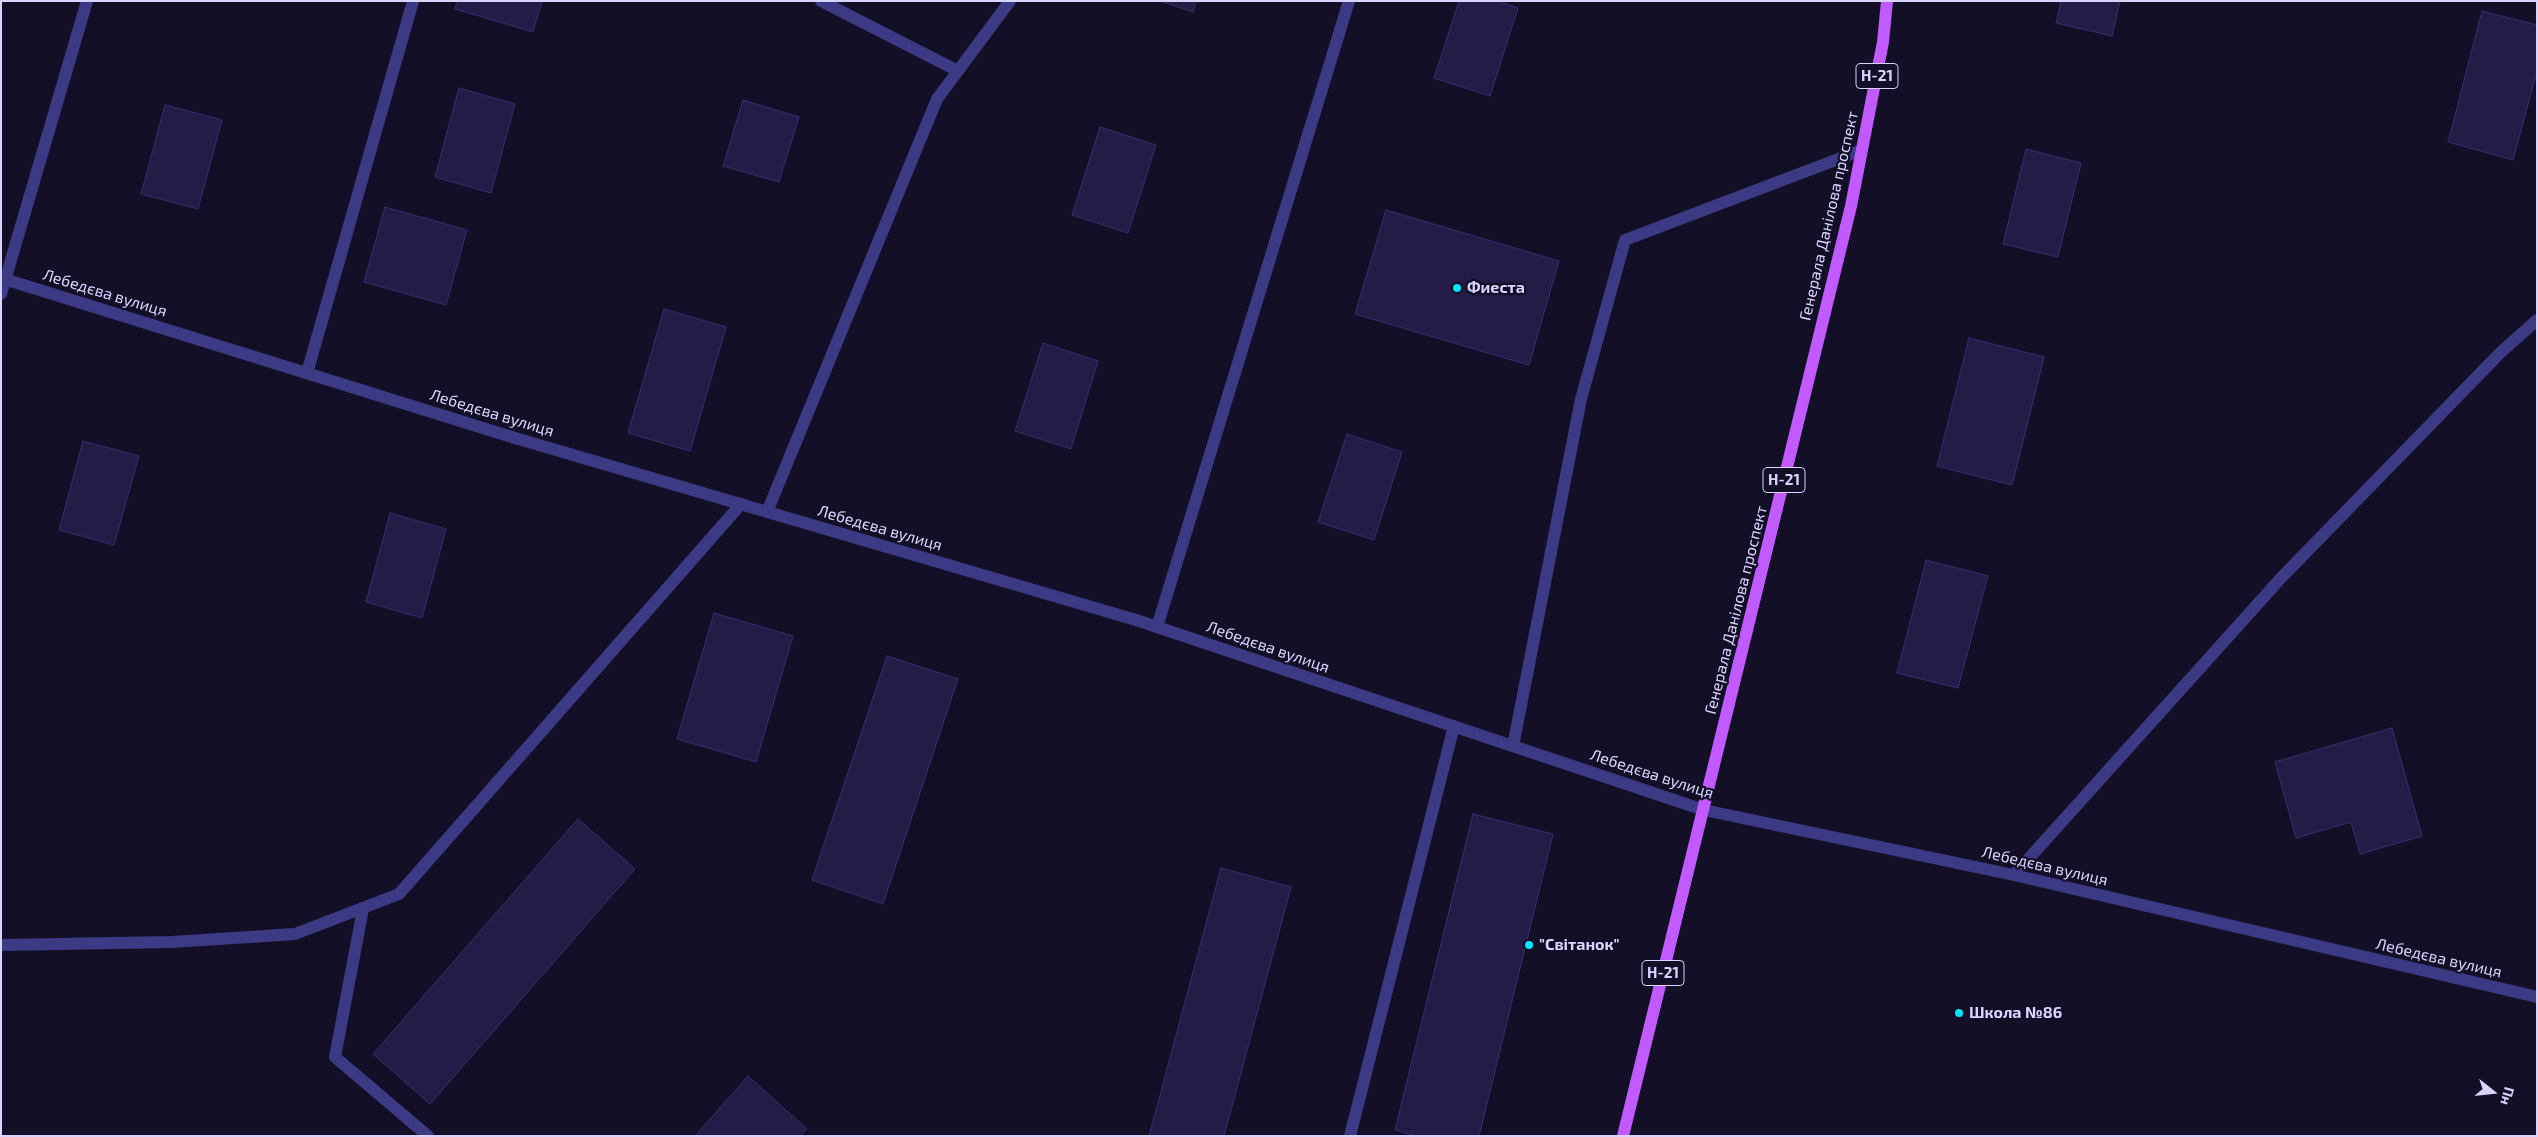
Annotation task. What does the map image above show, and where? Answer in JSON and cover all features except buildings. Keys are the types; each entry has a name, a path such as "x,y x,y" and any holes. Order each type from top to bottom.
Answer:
{"main road":[{"name":"Генерала Данілова проспект","path":"1623,1136 1851,206 1883,42 1887,1"}],"street":[{"path":"1,294 4,278 87,1"},
{"path":"307,373 413,1"},
{"path":"822,1 958,71"},
{"path":"767,512 937,99 1010,1"},
{"path":"1157,626 1349,1"},
{"path":"1514,746 1581,400 1625,240 1862,150"},
{"name":"Лебедєва вулиця","path":"4,278 515,438 1157,626 1704,810 2014,875 2537,997"},
{"path":"2014,875 2281,578 2501,352 2537,320"},
{"path":"1,946 172,942 295,934 399,894 742,504"},
{"path":"1350,1136 1454,726"},
{"path":"362,909 334,1057 428,1136"}],"place":[{"name":"Фиеста","path":"1457,288"},
{"name":"\"Світанок\"","path":"1529,945"},
{"name":"Школа №86","path":"1959,1013"}]}
